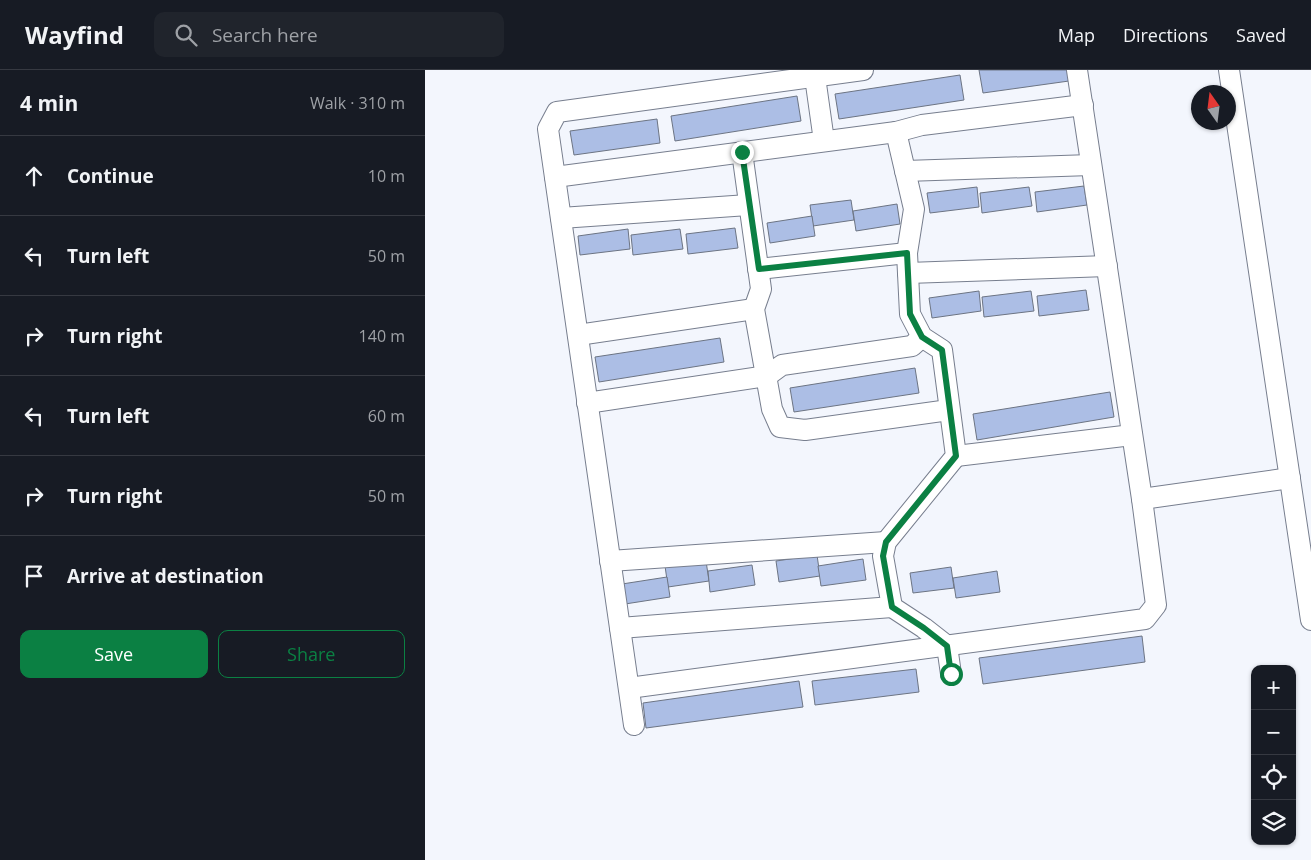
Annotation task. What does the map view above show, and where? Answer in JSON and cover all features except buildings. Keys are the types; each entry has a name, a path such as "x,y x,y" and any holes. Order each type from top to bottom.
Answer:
{"street":[{"path":"634,725 548,128 557,112 863,70"},
{"path":"629,688 1145,619 1156,605 1142,499 1077,70"},
{"path":"1229,70 1311,620"},
{"path":"815,76 824,142"},
{"path":"555,177 896,132 922,124 1083,105"},
{"path":"896,132 914,209 907,253 910,314 922,337 942,350 956,456"},
{"path":"742,152 761,288 754,309 773,410 780,427 805,430 949,410"},
{"path":"905,171 1091,165"},
{"path":"561,218 749,205"},
{"path":"759,269 907,253"},
{"path":"908,273 1107,266"},
{"path":"577,335 754,309"},
{"path":"587,403 767,376 782,365 912,346 922,337"},
{"path":"892,607 883,556 886,542 956,456 1132,435"},
{"path":"1142,499 1290,478"},
{"path":"610,561 886,542"},
{"path":"620,628 892,607 947,646 951,674"}],"route":[{"path":"742,152 759,269 907,253 910,314 922,337 942,350 956,456 886,542 883,556 892,607 947,646 951,674"}]}
